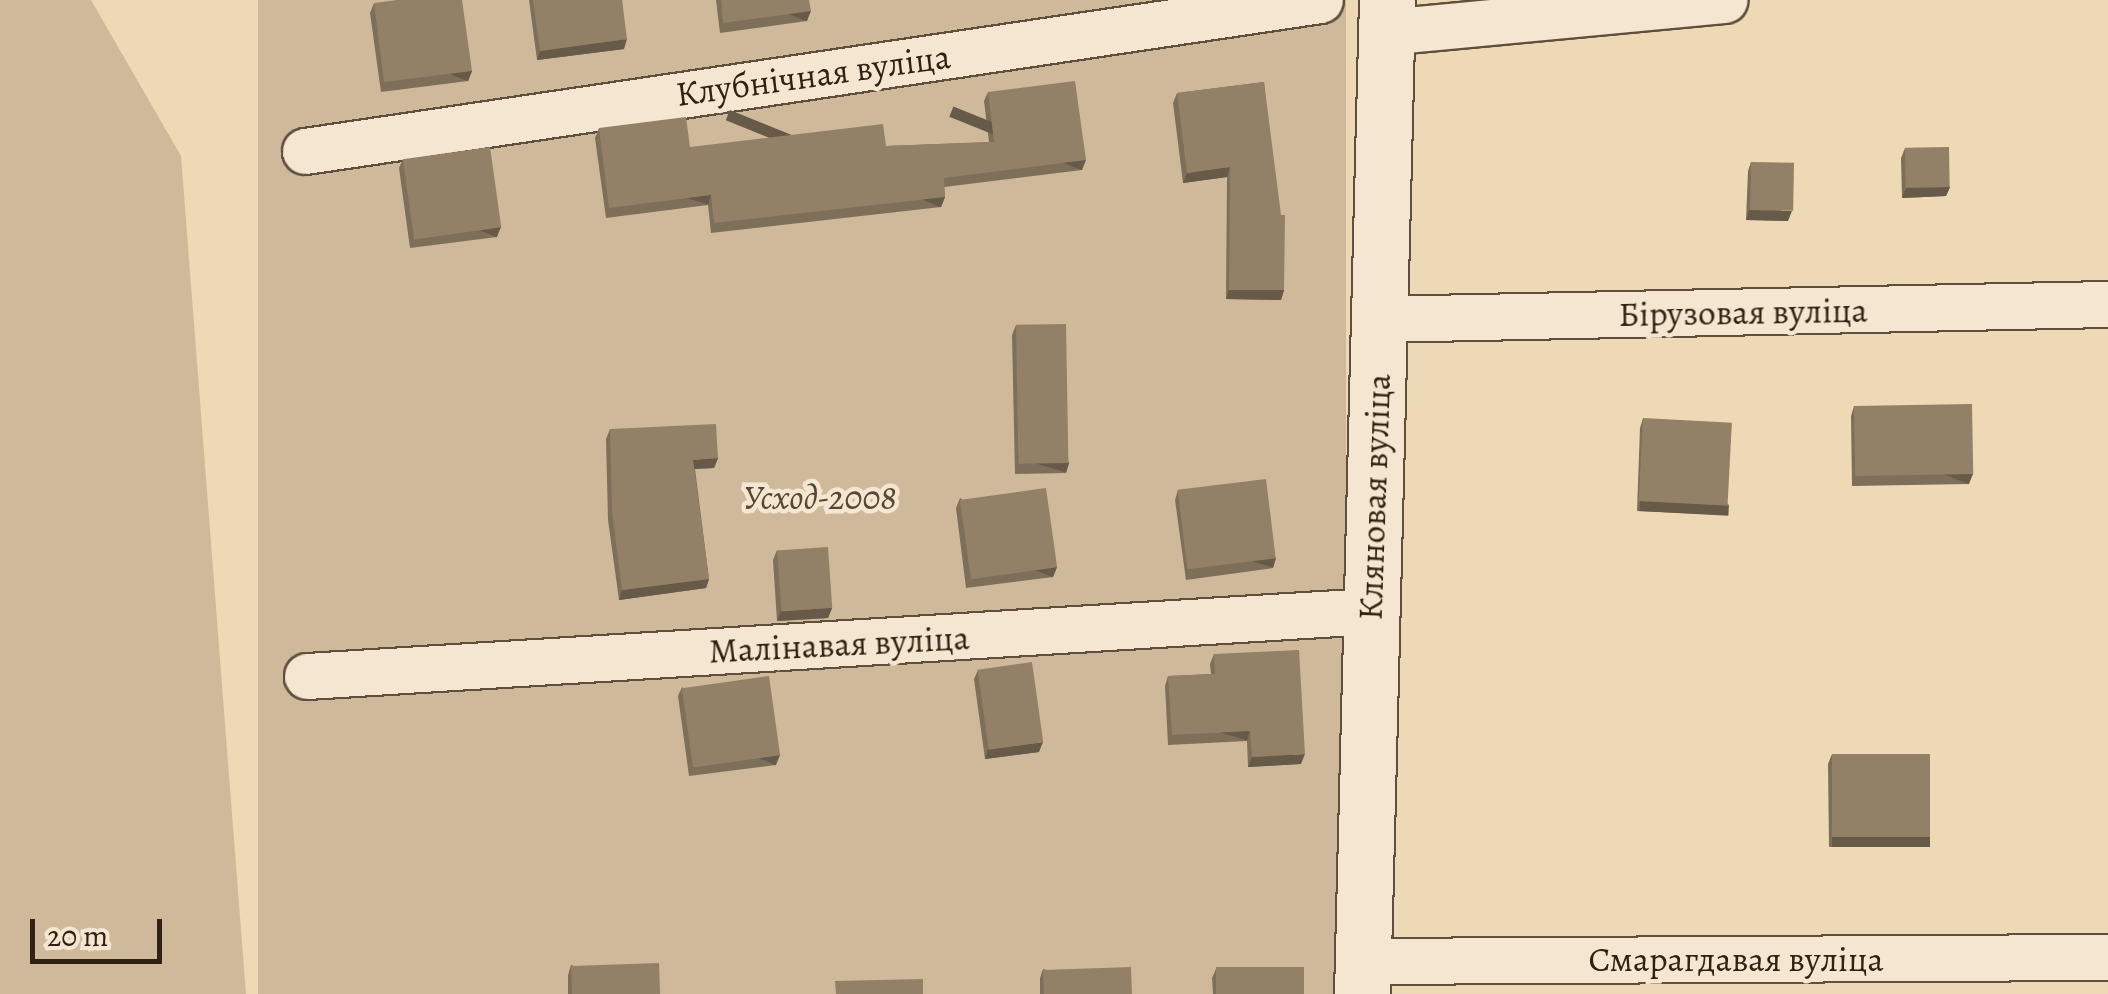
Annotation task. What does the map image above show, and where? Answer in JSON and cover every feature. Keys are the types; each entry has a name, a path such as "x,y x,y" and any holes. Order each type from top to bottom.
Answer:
{"street":[{"name":"Клубнічная вуліца","path":"305,151 1320,0"},
{"path":"1386,16 1724,0"},
{"name":"Кляновая вуліца","path":"1363,977 1386,16"},
{"name":"Бірузовая вуліца","path":"1379,319 2108,304"},
{"name":"Малінавая вуліца","path":"307,676 1370,611"},
{"name":"Смарагдавая вуліца","path":"1363,977 2108,957"}],"green space":[{"path":"0,0 91,0 181,156 246,994 0,994"},
{"name":"Усход-2008","path":"258,0 1346,0 1346,994 258,994"}],"building":[{"path":"462,0 472,71 384,82 374,3"},
{"path":"533,0 622,0 627,39 540,51"},
{"path":"721,0 809,0 811,11 723,23"},
{"path":"1075,81 1086,160 944,178 945,197 714,223 711,195 609,208 599,128 686,117 690,147 883,124 886,146 994,142 988,92"},
{"path":"1264,82 1281,215 1285,215 1284,290 1229,290 1230,167 1187,173 1177,93"},
{"path":"490,147 501,227 414,239 403,159"},
{"path":"1949,147 1950,187 1906,188 1905,148"},
{"path":"1751,162 1794,163 1793,211 1750,210"},
{"path":"1066,324 1068,463 1018,464 1016,325"},
{"path":"1972,404 1973,474 1855,476 1854,406"},
{"path":"1643,418 1732,423 1728,506 1639,501"},
{"path":"716,424 718,458 693,460 709,579 622,590 612,511 610,429"},
{"path":"1266,479 1276,558 1187,569 1178,490"},
{"path":"1046,488 1057,567 971,579 960,500"},
{"path":"828,547 832,608 781,611 777,551"},
{"path":"1299,650 1305,754 1252,757 1250,731 1172,735 1168,676 1215,674 1214,654"},
{"path":"1032,662 1043,742 989,750 978,670"},
{"path":"769,676 780,755 693,767 682,688"},
{"path":"1832,754 1930,754 1930,837 1832,837"},
{"path":"659,963 660,994 572,994 571,966"},
{"path":"1131,967 1132,994 1044,994 1043,970"},
{"path":"1216,967 1304,967 1304,994 1216,994"},
{"path":"923,979 923,994 836,994 835,981"}]}
